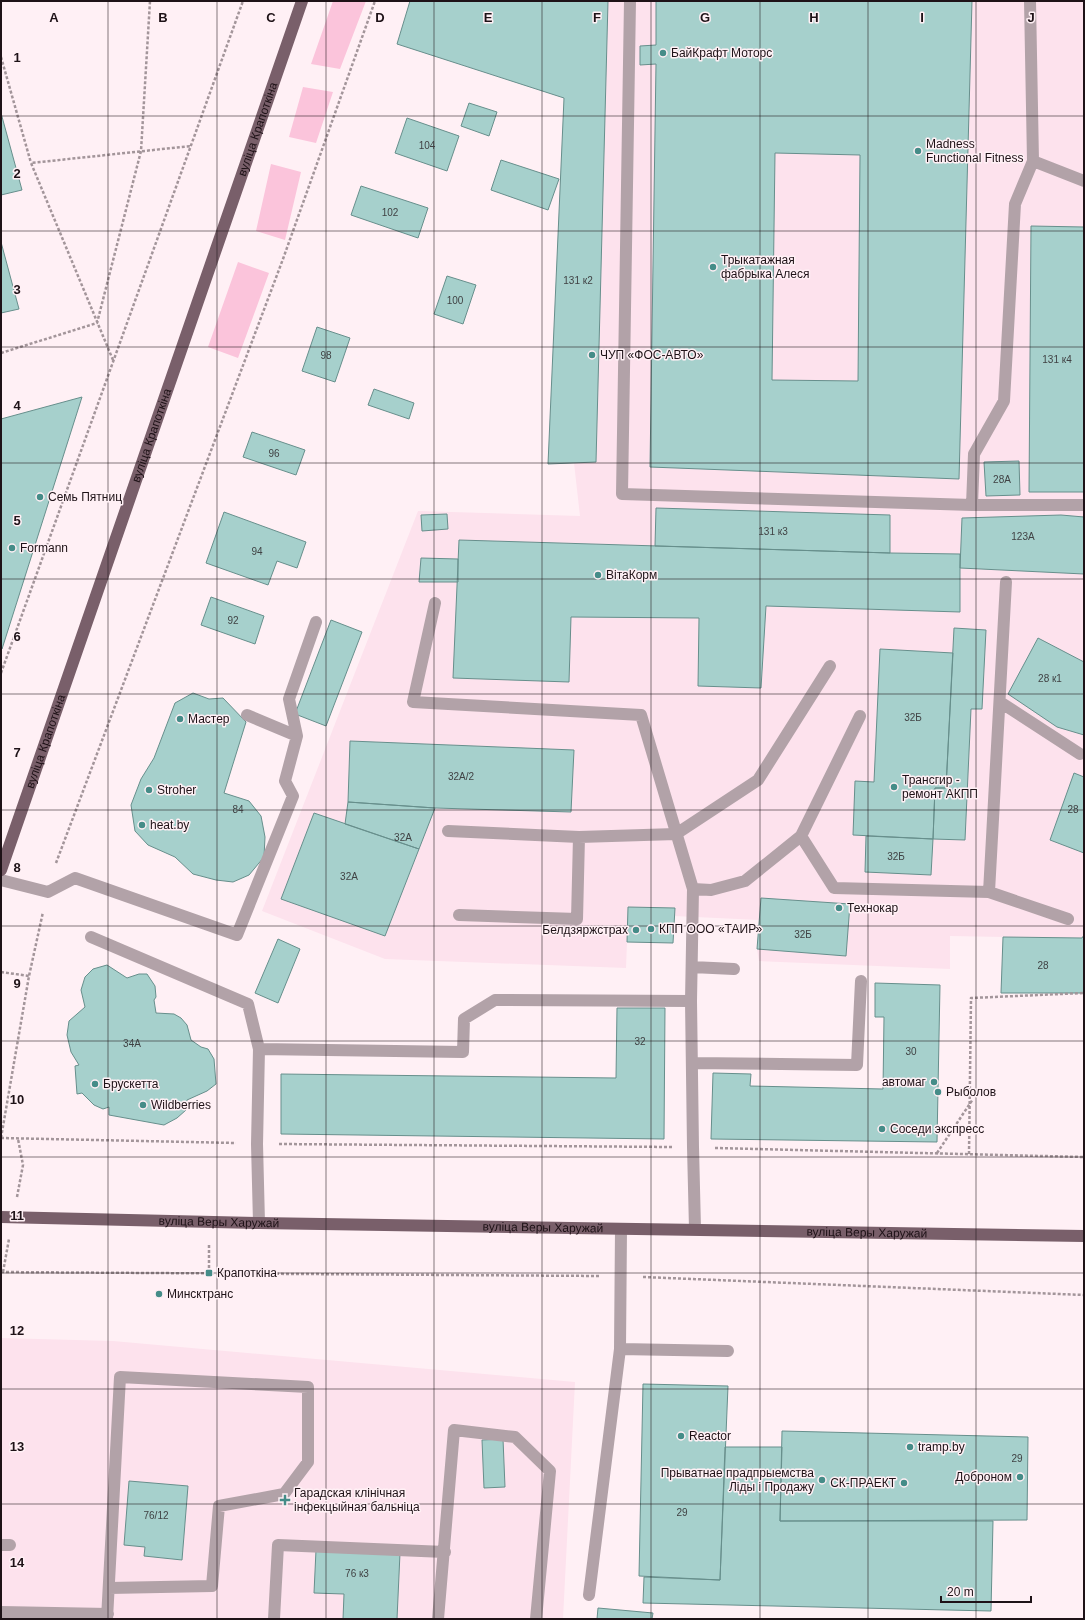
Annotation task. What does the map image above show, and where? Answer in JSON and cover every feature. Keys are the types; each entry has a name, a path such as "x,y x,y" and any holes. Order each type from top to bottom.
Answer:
{"main road":[{"name":"вуліца Крапоткіна","path":"1,870 302,1"},
{"name":"вуліца Веры Харужай","path":"1,1217 14,1216 259,1223 1084,1236"}],"lane":[{"path":"630,1 622,494 972,506 1084,505"},
{"path":"972,506 974,454 1004,401 1015,204 1033,161 1030,1"},
{"path":"1033,161 1084,181"},
{"path":"989,892 1006,582"},
{"path":"435,603 413,702 641,715 692,888 692,1147 695,1229"},
{"path":"1,880 48,892 75,878 237,935 293,796 285,781 297,736 289,698 316,622"},
{"path":"448,831 579,837 676,834 758,780 830,666"},
{"path":"1000,702 1080,754"},
{"path":"247,715 297,736"},
{"path":"692,888 711,890 745,881 801,836 860,716"},
{"path":"801,836 834,888 989,892 1068,919"},
{"path":"459,915 577,919 579,837"},
{"path":"90,938 248,1004 259,1049 257,1144 259,1223"},
{"path":"692,967 734,969"},
{"path":"692,1062 857,1065 861,981"},
{"path":"259,1049 463,1052 464,1019 495,1000 691,1001"},
{"path":"590,1595 620,1349 621,1229"},
{"path":"620,1349 728,1351"},
{"path":"1,1612 108,1617 109,1588 120,1377 308,1387 308,1462 284,1494 219,1506 212,1586 109,1588"},
{"path":"438,1619 445,1552 454,1430 515,1437 550,1471 536,1619"},
{"path":"274,1619 278,1545 445,1552"}],"path":[{"path":"98,323 141,151 150,1"},
{"path":"1,673 243,1"},
{"path":"375,1 283,259 51,876 29,976 1,1138 257,1144 692,1147 1084,1157"},
{"path":"1,57 31,163 114,361"},
{"path":"31,163 191,146"},
{"path":"1,352 98,323"},
{"path":"1,972 29,976"},
{"path":"969,1154 972,1066 971,998 1084,993"},
{"path":"937,1153 973,1099"},
{"path":"18,1139 23,1165 2,1272 621,1276 1084,1295"},
{"path":"209,1222 209,1273"}],"shaded area":[{"path":"333,1 366,1 340,69 311,64"},
{"path":"410,1 1084,1 1084,993 1001,993 1003,937 950,936 950,969 759,961 757,949 759,920 674,916 673,943 627,942 626,968 385,959 262,911 418,511 580,516 574,463 548,464 564,98 397,44"},
{"path":"303,87 333,92 316,143 289,137"},
{"path":"271,164 301,172 285,240 256,231"},
{"path":"238,262 269,273 238,358 208,347"},
{"name":"Гарадская клінічная інфекцыйная бальніца","path":"1,1338 113,1341 575,1382 563,1619 1,1619"}],"building":[{"path":"410,1 608,1 596,462 548,464 564,98 397,44"},
{"name":"Трыкатажная фабрыка Алеся","path":"656,1 972,1 959,479 650,467 656,64 640,65 640,46 656,45","holes":["775,153 860,155 858,381 772,380"]},
{"path":"469,103 497,112 489,136 461,126"},
{"path":"1,113 22,190 1,195"},
{"path":"407,118 459,136 447,171 395,153"},
{"path":"501,160 559,179 548,210 491,190"},
{"path":"361,186 428,208 418,238 351,215"},
{"path":"1031,226 1084,227 1084,492 1029,492"},
{"path":"1,242 19,309 1,313"},
{"path":"447,276 476,285 463,324 434,314"},
{"path":"317,327 350,338 335,382 302,371"},
{"path":"374,389 414,403 409,419 368,405"},
{"path":"82,397 2,649 1,419"},
{"path":"252,432 305,450 296,475 243,457"},
{"path":"1019,461 1020,495 986,496 984,462"},
{"path":"656,508 890,515 890,553 655,546"},
{"path":"224,512 306,542 297,568 277,561 268,585 206,563"},
{"path":"447,514 448,529 422,531 421,515"},
{"path":"1061,515 1084,517 1084,574 960,568 962,518"},
{"path":"459,540 960,554 960,612 766,606 761,688 698,686 699,618 571,617 569,682 453,678"},
{"path":"421,558 458,559 458,582 419,582"},
{"path":"211,597 264,616 255,644 201,625"},
{"path":"331,620 362,632 326,726 295,714"},
{"path":"954,628 986,630 982,709 971,709 965,840 933,839 935,788 946,788"},
{"path":"1038,638 1084,662 1084,735 1057,727 1008,694"},
{"path":"880,649 953,653 946,788 935,788 933,839 853,835 855,781 874,782"},
{"path":"193,693 209,699 223,698 246,722 224,793 249,801 261,816 265,837 264,857 249,875 233,882 216,880 193,874 175,857 148,845 135,831 131,805 141,779 154,758 175,703"},
{"path":"350,741 574,750 571,812 435,808 348,802"},
{"path":"1074,773 1084,777 1084,853 1050,840"},
{"path":"348,802 435,808 419,849 345,824"},
{"path":"314,813 419,849 385,936 281,899"},
{"path":"866,836 933,839 931,875 865,872"},
{"path":"761,898 850,904 846,956 757,949"},
{"name":"КПП ООО «ТАИР»","path":"628,907 675,908 673,943 627,942"},
{"path":"1084,935 1084,993 1001,993 1003,937 1082,938"},
{"path":"278,939 300,949 278,1003 255,993"},
{"path":"107,965 127,978 139,974 147,974 155,986 156,997 154,1000 156,1013 174,1014 181,1018 187,1025 191,1040 201,1047 208,1049 214,1059 216,1084 207,1091 187,1100 186,1110 177,1118 164,1125 109,1115 109,1107 103,1109 94,1105 82,1093 77,1094 75,1066 79,1065 71,1052 67,1035 69,1021 85,1007 81,990 85,977 93,969"},
{"path":"875,983 940,985 937,1142 711,1139 713,1073 751,1074 750,1086 883,1089 884,1017 875,1017"},
{"path":"617,1008 665,1008 664,1139 281,1134 281,1074 616,1078"},
{"path":"643,1384 728,1386 720,1580 639,1576"},
{"name":"СК-ПРАЕКТ","path":"782,1431 1028,1437 1027,1520 780,1521"},
{"path":"503,1439 505,1487 484,1488 482,1440"},
{"path":"725,1447 782,1447 780,1521 993,1521 991,1611 643,1603 644,1577 720,1580"},
{"path":"129,1481 188,1486 182,1560 144,1556 145,1547 124,1545"},
{"path":"316,1550 400,1553 397,1619 343,1619 344,1594 314,1593"},
{"path":"598,1608 653,1613 652,1619 597,1619"}],"place":[{"name":"БайКрафт Моторс","path":"663,53"},
{"name":"Madness Functional Fitness","path":"918,151"},
{"name":"Трыкатажная фабрыка Алеся","path":"713,267"},
{"name":"ЧУП «ФОС-АВТО»","path":"592,355"},
{"name":"Семь Пятниц","path":"40,497"},
{"name":"Formann","path":"12,548"},
{"name":"ВітаКорм","path":"598,575"},
{"name":"Мастер","path":"180,719"},
{"name":"Трансгир - ремонт АКПП","path":"894,787"},
{"name":"Stroher","path":"149,790"},
{"name":"heat.by","path":"142,825"},
{"name":"Технокар","path":"839,908"},
{"name":"КПП ООО «ТАИР»","path":"651,929"},
{"name":"Белдзяржстрах","path":"636,930"},
{"name":"автомаг","path":"934,1082"},
{"name":"Брускетта","path":"95,1084"},
{"name":"Рыболов","path":"938,1092"},
{"name":"Wildberries","path":"143,1105"},
{"name":"Соседи экспресс","path":"882,1129"},
{"name":"Крапоткіна","path":"209,1273"},
{"name":"Минсктранс","path":"159,1294"},
{"name":"Reactor","path":"681,1436"},
{"name":"tramp.by","path":"910,1447"},
{"name":"Доброном","path":"1020,1477"},
{"name":"Прыватнае прадпрыемства Ліды і Продажу","path":"822,1480"},
{"name":"СК-ПРАЕКТ","path":"904,1483"},
{"name":"Гарадская клінічная інфекцыйная бальніца","path":"285,1500"}]}
